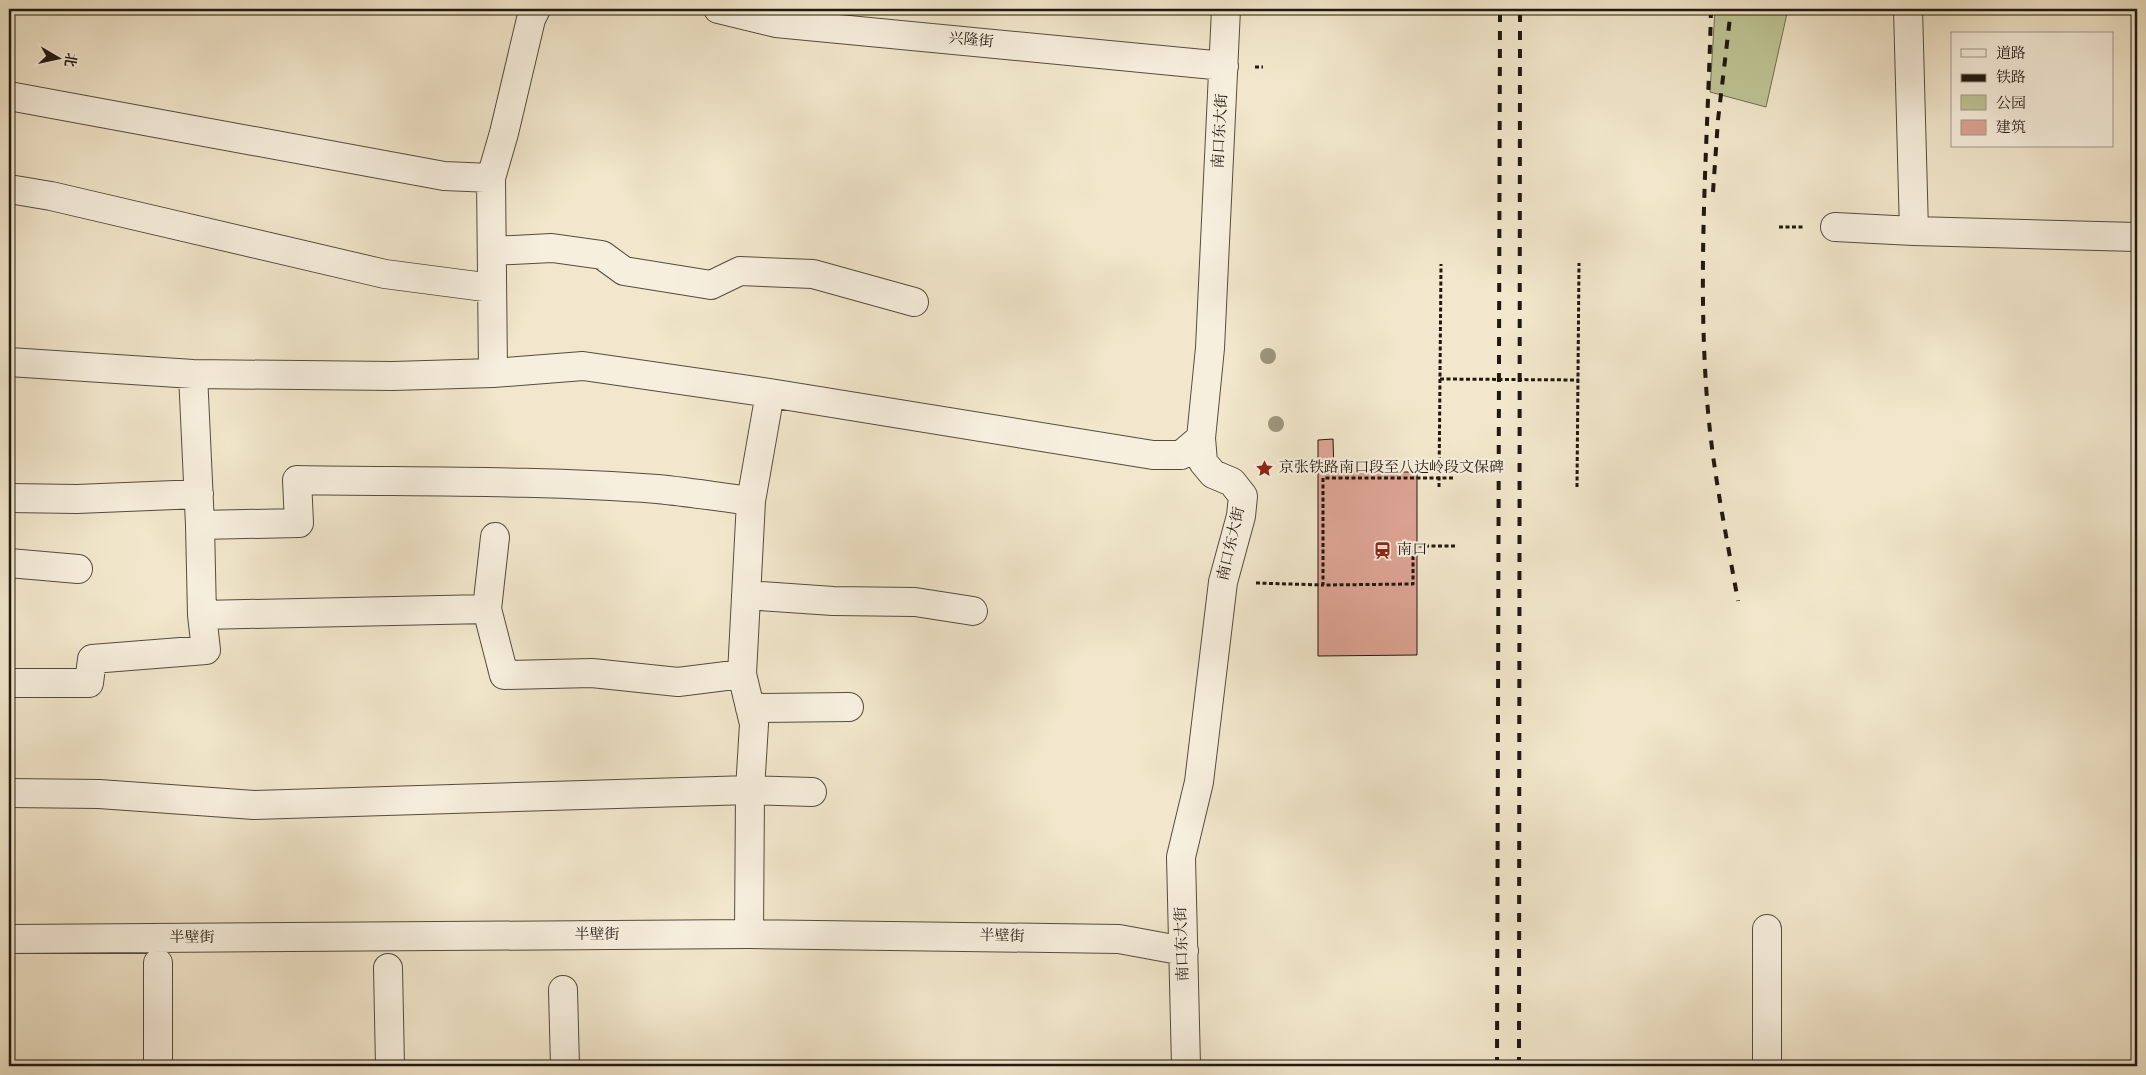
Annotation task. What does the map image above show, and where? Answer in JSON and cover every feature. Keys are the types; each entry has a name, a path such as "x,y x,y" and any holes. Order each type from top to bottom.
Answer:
{"street":[{"path":"493,373 491,178 504,133 531,19 536,9"},
{"name":"兴隆街","path":"718,9 776,23 1224,66"},
{"name":"南口东大街","path":"1186,1066 1181,857 1199,782 1223,582 1241,516 1243,496 1232,482 1213,474 1203,462 1201,438 1210,348 1226,9"},
{"path":"1908,9 1914,231"},
{"path":"9,96 444,176 491,178"},
{"path":"9,189 50,196 385,274 492,288"},
{"path":"1835,227 2137,237"},
{"path":"492,251 552,248 602,255 624,271 711,284 740,271 813,274 914,302"},
{"path":"9,362 193,374 393,376 493,373 582,366 770,393 1153,455 1181,455 1201,438"},
{"path":"9,683 89,683 92,659 206,650 202,615 193,374"},
{"path":"749,934 750,790 754,724 742,674 751,501 770,393"},
{"path":"200,525 299,523 297,480 479,482 657,489 751,501"},
{"path":"9,498 77,500 198,494"},
{"path":"494,537 487,609 504,675 592,672 678,682 742,674"},
{"path":"9,563 78,569"},
{"path":"746,595 832,601 915,602 973,611"},
{"path":"202,615 487,609"},
{"path":"750,708 848,707"},
{"path":"9,793 99,794 254,805 750,790 812,792"},
{"path":"1767,929 1767,1066"},
{"name":"半壁街","path":"9,939 749,934 1119,939 1184,951"},
{"path":"158,963 158,1066"},
{"path":"388,968 390,1066"},
{"path":"563,990 565,1066"}],"path":[{"path":"1577,487 1579,263"},
{"path":"1439,487 1441,264"},
{"path":"1440,379 1579,380"},
{"path":"1323,585 1322,478 1455,478"},
{"path":"1223,582 1323,585 1413,584 1413,546 1455,546"}],"green space":[{"path":"1715,9 1788,9 1766,107 1710,92"}],"building":[{"path":"1333,439 1334,472 1417,472 1417,655 1318,656 1318,440"}],"railway":[{"path":"1497,1066 1500,9"},
{"path":"1519,1066 1520,9"},
{"path":"1711,9 1703,252 1704,350 1712,450 1738,601"},
{"path":"1713,192 1718,120 1731,9"}],"place":[{"name":"京张铁路南口段至八达岭段文保碑","path":"1265,468"},
{"name":"南口","path":"1383,550"}]}
